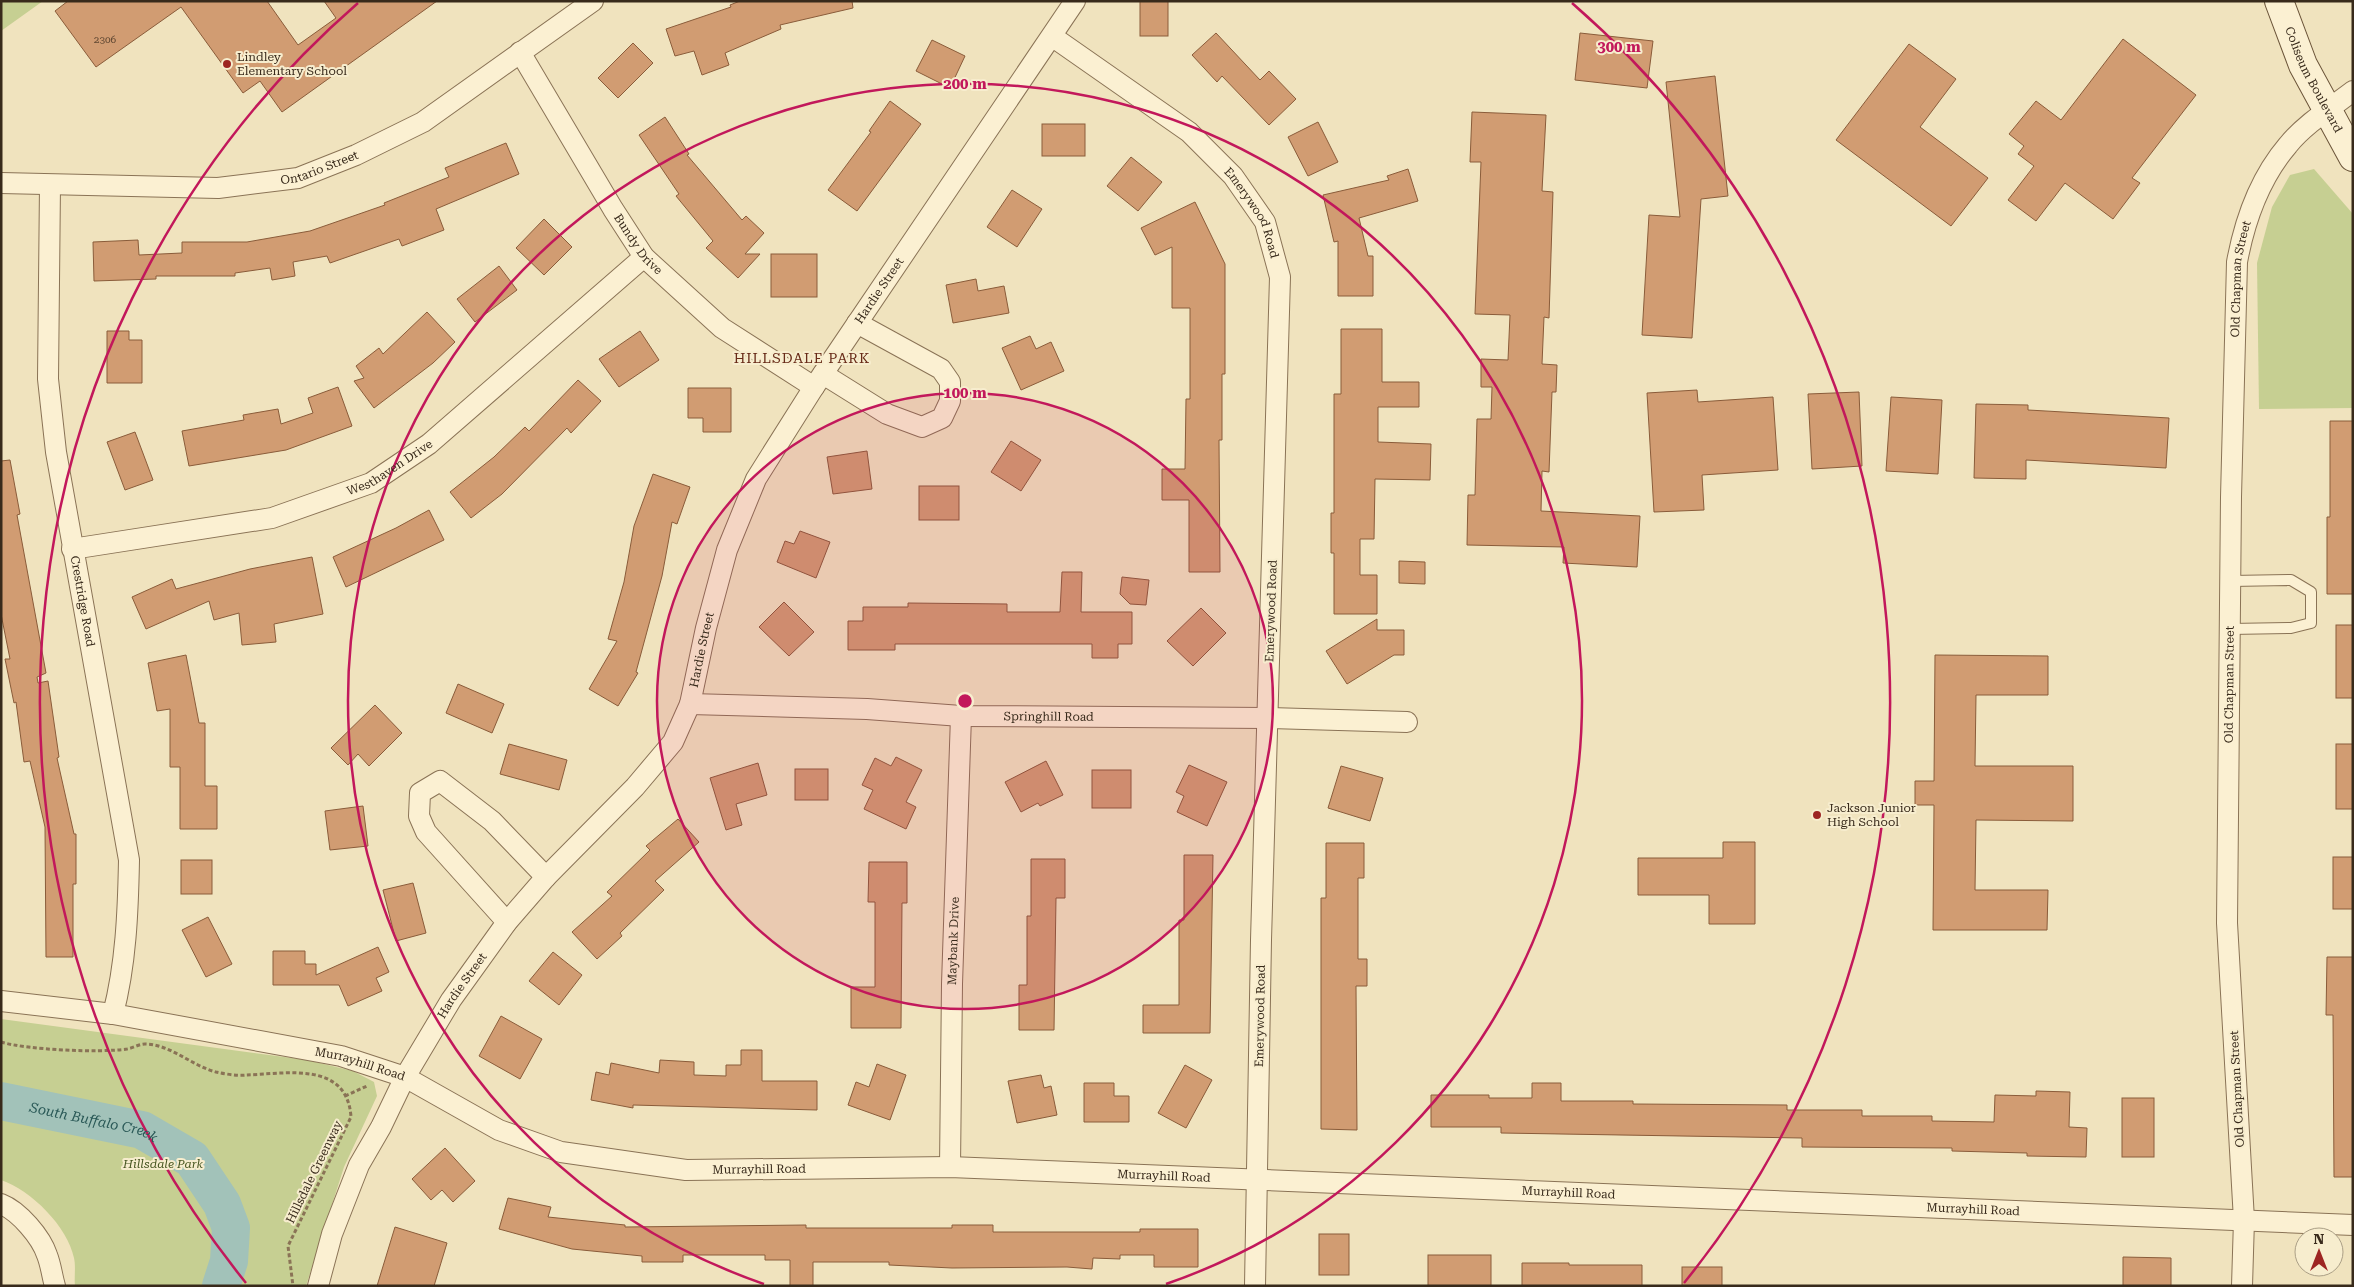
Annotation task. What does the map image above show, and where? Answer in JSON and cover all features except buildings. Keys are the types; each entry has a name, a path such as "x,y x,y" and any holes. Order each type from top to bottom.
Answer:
{"main road":[{"name":"Coliseum Boulevard","path":"2279,1 2303,65 2353,157"}],"street":[{"name":"Ontario Street","path":"1,183 218,188 298,178 356,155 423,122 593,1"},
{"name":"Hardie Street","path":"318,1286 332,1234 359,1165 405,1077 451,1000 507,922 546,878 635,788 672,742 690,704 706,628 727,550 756,479 818,380 1053,37 1075,1"},
{"name":"Emerywood Road","path":"1053,37 1189,132 1233,176 1265,222 1280,277 1261,940 1255,1286"},
{"name":"Bundy Drive","path":"520,52 613,209 644,257 722,328 818,380 887,414 922,427 942,418 950,401 950,382 941,369 857,323"},
{"path":"2327,112 2353,91"},
{"name":"Old Chapman Street","path":"2242,1286 2244,1220 2227,923 2237,262 2242,235 2254,200 2266,175 2289,144 2327,112"},
{"name":"Crestridge Road","path":"50,185 48,379 56,452 129,860 128,917 120,986 113,1014"},
{"name":"Westhaven Drive","path":"72,549 272,518 371,483 429,444 644,257"},
{"name":"Springhill Road","path":"690,704 867,709 961,716 1268,718 1407,722"},
{"name":"Maybank Drive","path":"950,1167 953,974 961,716"},
{"path":"507,922 426,832 419,816 420,793 440,781 492,821 546,878"},
{"name":"Murrayhill Road","path":"1,1001 113,1014 341,1056 405,1077 499,1130 561,1152 686,1170 950,1167 1258,1178 2353,1225"},
{"path":"1,1204 11,1208 28,1224 47,1253 55,1286"}],"lane":[{"path":"2230,629 2291,628 2311,623 2311,592 2291,580 2231,581"}],"path":[{"name":"Hillsdale Greenway","path":"1,1042 17,1046 94,1050 126,1049 144,1044 159,1046 192,1064 215,1072 244,1076 292,1072 311,1073 326,1077 340,1089 350,1105 351,1117 288,1246 293,1286"}],"green space":[{"path":"1,1 43,1 1,31"},
{"path":"2314,169 2353,214 2353,408 2259,409 2257,263 2272,207 2290,175"},
{"name":"Hillsdale Park","path":"1,1019 307,1060 353,1071 374,1082 377,1096 344,1167 306,1286 75,1286 74,1258 64,1234 56,1222 36,1201 13,1185 1,1180"}],"waterway":[{"name":"South Buffalo Creek","path":"1,1101 142,1130 192,1159 222,1204 231,1228 229,1261 221,1286"}],"place":[{"name":"Lindley Elementary School","path":"227,64"},
{"name":"Jackson Junior High School","path":"1817,815"}],"district":[{"name":"HILLSDALE PARK","path":"802,358"}]}
